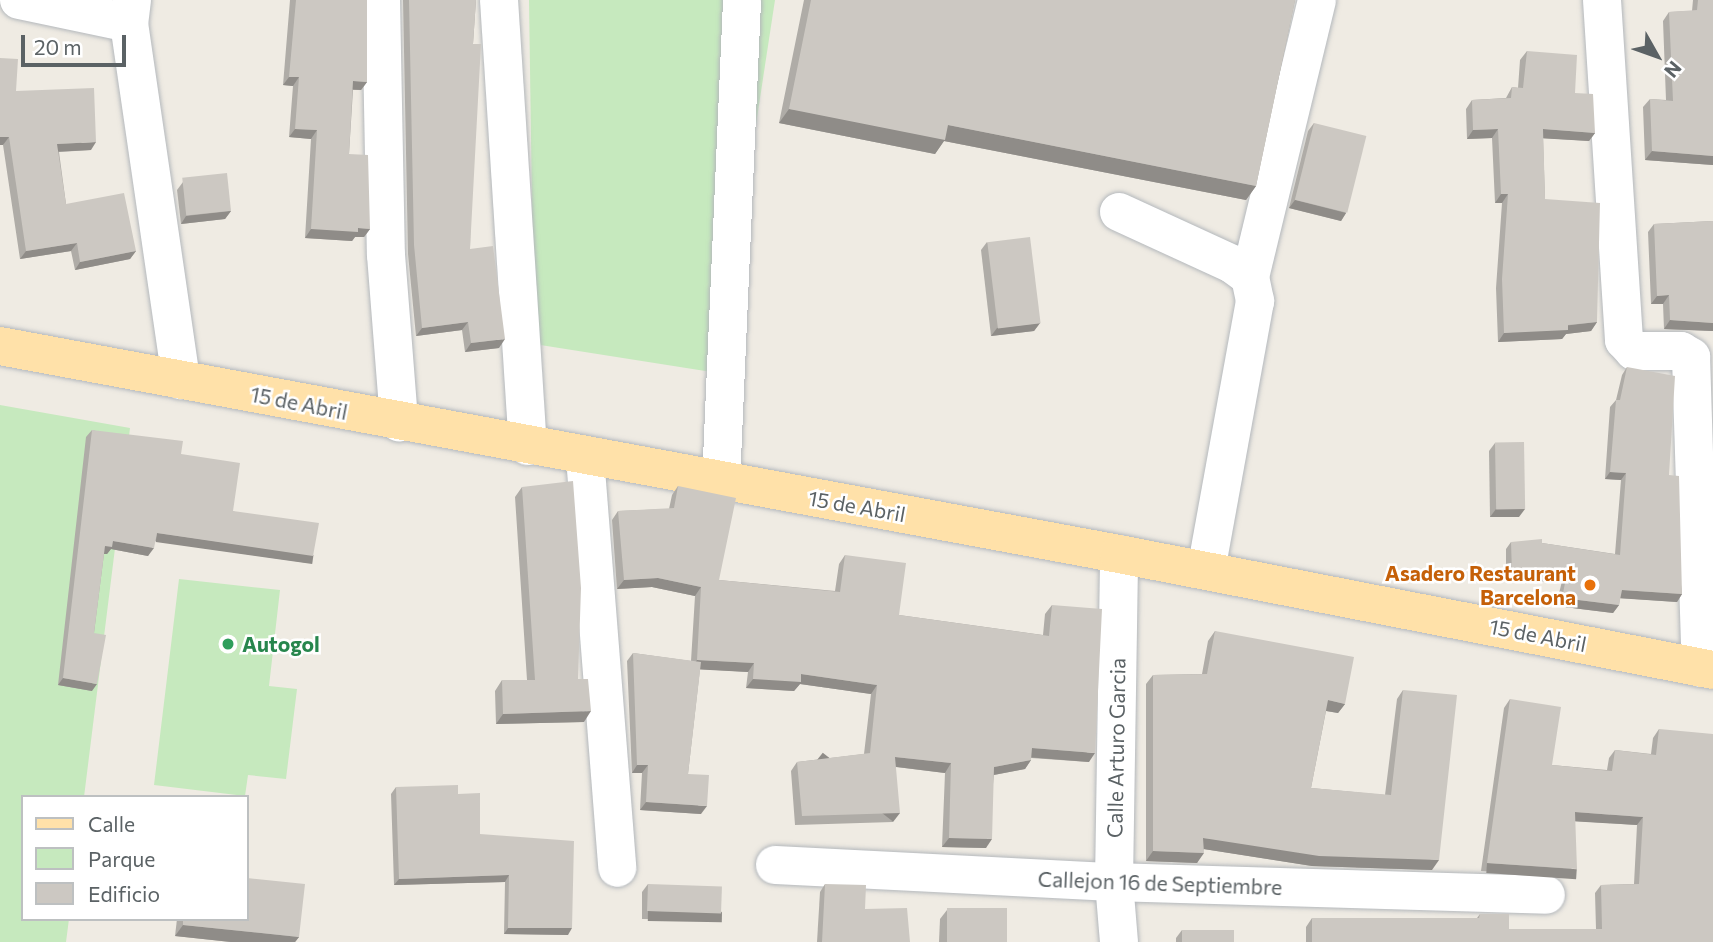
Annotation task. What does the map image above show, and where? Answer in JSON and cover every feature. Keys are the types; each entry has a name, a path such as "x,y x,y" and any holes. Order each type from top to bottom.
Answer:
{"main road":[{"name":"15 de Abril","path":"0,346 585,457 1206,570 1707,669"}],"street":[{"path":"19,0 131,12 181,380"},
{"path":"381,0 386,255 399,422"},
{"path":"499,0 528,446"},
{"path":"721,482 741,0"},
{"path":"1206,570 1255,301 1250,277 1317,0"},
{"path":"1602,0 1624,340 1634,351 1681,351 1691,357 1707,669"},
{"path":"1119,212 1232,264 1250,277"},
{"path":"585,457 617,868"},
{"name":"Calle Arturo Garcia","path":"1119,554 1114,883 1119,942"},
{"name":"Callejon 16 de Septiembre","path":"775,864 1114,883 1546,895"}],"green space":[{"path":"529,0 775,0 718,373 534,344"},
{"path":"0,405 130,428 84,795 21,795 21,921 69,921 66,942 0,942"},
{"path":"179,579 280,590 269,686 297,689 286,779 248,775 245,795 154,785"}],"building":[{"path":"296,0 367,0 367,82 353,81 349,154 368,155 370,229 358,228 358,232 311,229 317,130 295,129 299,77 289,77"},
{"path":"409,0 476,0 473,44 481,44 470,249 493,246 505,339 471,343 468,322 422,328 414,245"},
{"path":"811,0 1295,0 1256,186 948,125 945,140 789,109"},
{"path":"1698,0 1713,0 1713,156 1652,151 1650,99 1673,101 1669,12 1697,10"},
{"path":"1527,51 1577,55 1575,93 1593,94 1595,133 1543,129 1545,199 1600,203 1597,322 1568,325 1568,330 1504,333 1502,279 1508,194 1501,194 1498,129 1473,130 1472,100 1511,98 1512,87 1523,88"},
{"path":"0,58 18,59 16,91 94,88 96,142 57,144 66,204 124,193 136,251 80,262 77,243 26,251 9,137 0,137"},
{"path":"1314,123 1366,136 1347,213 1295,200"},
{"path":"227,173 231,211 186,215 182,178"},
{"path":"1713,221 1713,323 1670,320 1669,295 1657,296 1654,224"},
{"path":"1030,237 1041,323 998,329 987,242"},
{"path":"1627,367 1675,376 1669,475 1679,476 1682,594 1622,590 1619,605 1562,598 1567,573 1512,574 1511,542 1542,539 1542,543 1620,555 1626,473 1610,472 1616,400 1620,400"},
{"path":"92,430 183,441 181,454 240,463 233,511 319,523 313,556 157,533 154,548 113,541 112,547 105,546 94,633 106,635 97,684 63,678"},
{"path":"1524,442 1525,509 1496,509 1495,443"},
{"path":"573,481 581,588 578,679 588,679 591,711 503,714 502,680 535,680 522,487"},
{"path":"678,486 736,498 719,580 840,592 845,555 906,563 899,615 1049,636 1052,605 1102,609 1095,753 1032,748 1031,760 994,767 992,839 949,838 951,763 895,757 900,813 802,816 797,762 870,753 877,685 801,674 801,682 753,679 754,663 697,660 701,587 658,578 624,580 618,511 674,508"},
{"path":"1215,631 1354,657 1345,704 1328,700 1311,788 1391,795 1403,690 1457,695 1439,860 1319,856 1203,838 1204,853 1153,851 1153,675 1207,674"},
{"path":"633,653 701,662 688,774 709,775 707,806 646,802 648,765 637,765"},
{"path":"1510,699 1561,707 1552,765 1612,771 1615,750 1656,755 1659,729 1713,734 1713,942 1312,942 1312,918 1479,918 1480,914 1509,914 1509,929 1602,929 1601,885 1639,884 1643,817 1575,812 1577,869 1487,863"},
{"path":"458,785 458,794 480,793 480,834 574,841 572,928 508,928 509,875 399,879 396,787"},
{"path":"248,878 305,884 299,937 183,925 183,921 248,921"},
{"path":"648,884 722,887 721,914 647,911"},
{"path":"825,884 866,885 865,909 907,908 910,942 822,942"},
{"path":"947,908 1007,908 1007,942 947,942"},
{"path":"1182,930 1234,930 1234,942 1182,942"}],"place":[{"name":"Asadero Restaurant Barcelona","path":"1590,585"},
{"name":"Autogol","path":"228,644"}]}
